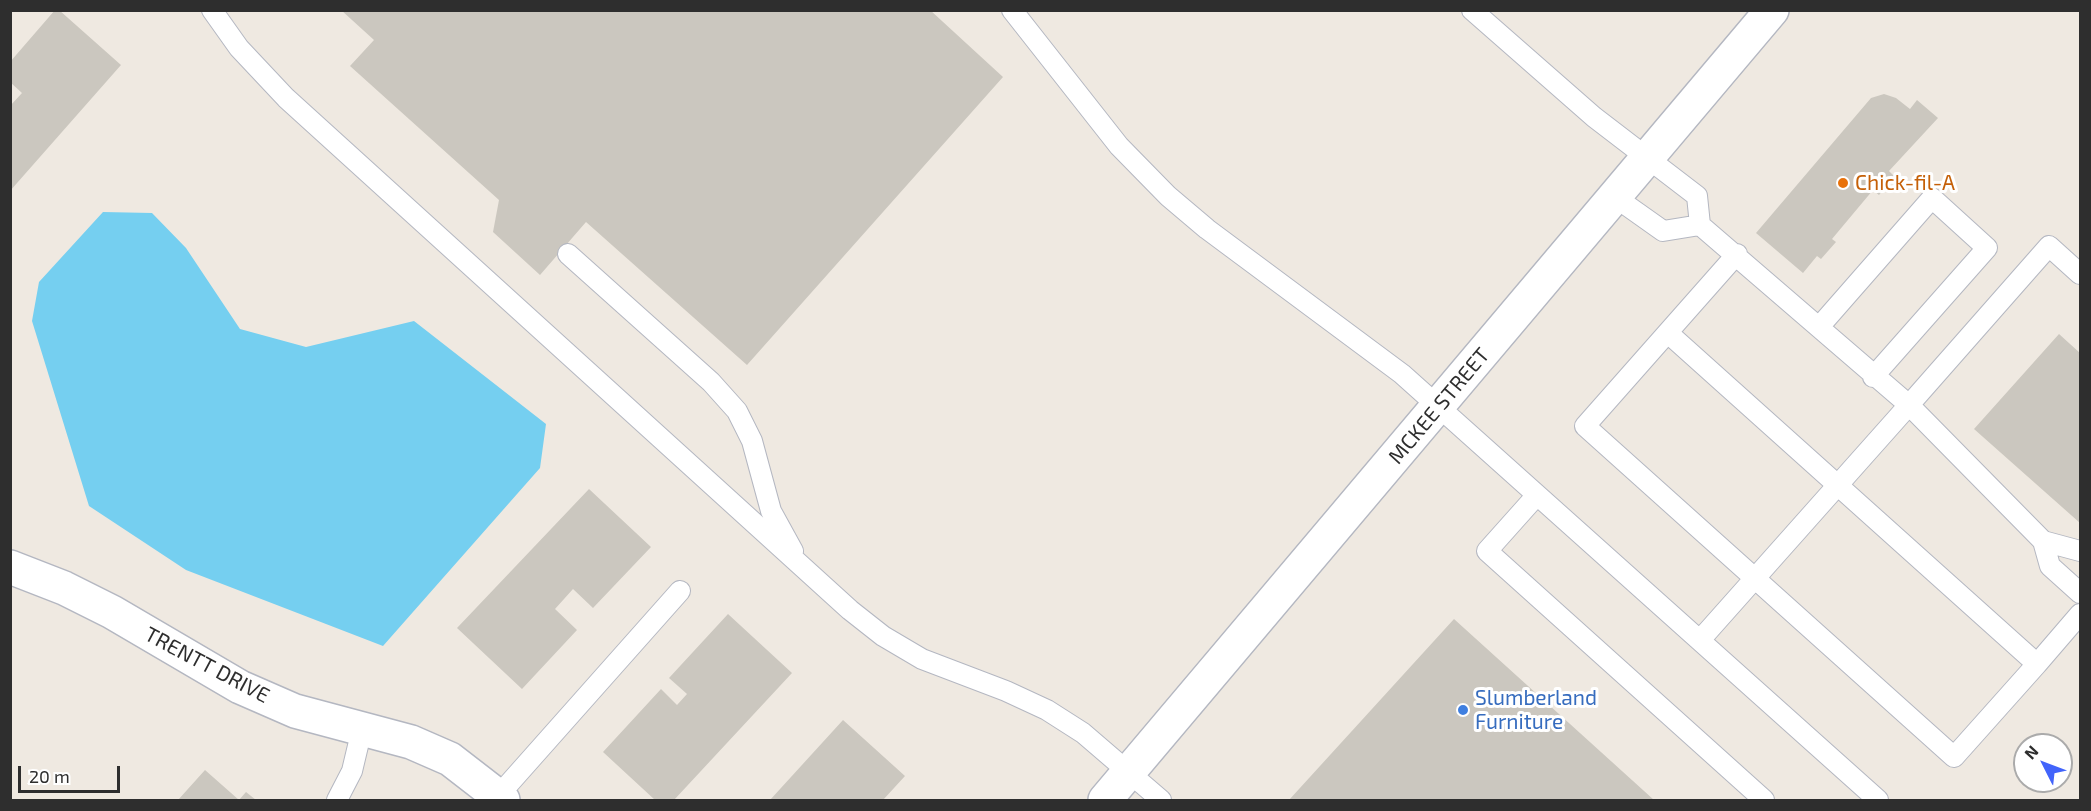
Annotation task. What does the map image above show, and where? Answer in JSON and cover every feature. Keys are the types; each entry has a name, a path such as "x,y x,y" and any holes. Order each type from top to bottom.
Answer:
{"street":[{"name":"MCKEE STREET","path":"1105,801 1772,10"},
{"name":"TRENTT DRIVE","path":"10,567 64,588 111,612 240,687 295,711 411,742 450,759 500,798"}],"lane":[{"path":"212,10 239,48 286,98 811,575 883,636 922,659 1006,691 1047,710 1083,733 1161,801"},
{"path":"1012,10 1119,146 1167,196 1207,229 1401,374 1439,406 1878,801"},
{"path":"1472,10 1594,117 1697,196 1700,225 1737,255 1873,377 1909,405 2043,541 2050,566 2080,593"},
{"path":"1615,197 1663,231 1700,225"},
{"path":"1818,327 1932,198 1987,248 1873,377"},
{"path":"1700,640 2049,246 2080,274"},
{"path":"568,254 711,382 738,411 752,441 771,511 787,544 811,575"},
{"path":"1737,255 1585,426 1954,757 2080,614"},
{"path":"1668,333 2037,664"},
{"path":"1538,495 1487,551 1764,801"},
{"path":"2043,541 2080,551"},
{"path":"500,798 680,591"},
{"path":"337,801 352,771 362,729"}],"water":[{"path":"103,212 152,213 186,248 240,329 306,347 414,321 546,424 540,468 383,646 186,570 89,506 32,321 39,282"}],"building":[{"path":"55,10 59,10 121,65 10,191 10,106 22,93 10,82 10,62"},
{"path":"341,10 930,10 1003,77 747,365 586,222 540,275 493,232 499,200 350,66 374,40"},
{"name":"Chick-fil-A","path":"1884,94 1896,98 1910,109 1917,100 1938,118 1889,171 1894,176 1879,195 1873,190 1832,239 1836,242 1821,259 1817,256 1803,273 1756,233 1871,98"},
{"path":"2059,334 2080,353 2080,523 1974,429"},
{"path":"589,489 651,547 593,608 573,589 555,609 577,630 522,689 457,628"},
{"path":"728,614 792,673 674,800 655,800 603,752 661,689 677,705 687,694 669,678"},
{"name":"Slumberland Furniture","path":"1454,619 1654,800 1289,800"},
{"path":"843,720 905,776 883,800 770,800"},
{"path":"205,770 239,800 178,800"},
{"path":"246,792 256,800 239,800"}],"place":[{"name":"Chick-fil-A","path":"1843,183"},
{"name":"Slumberland Furniture","path":"1463,710"}]}
